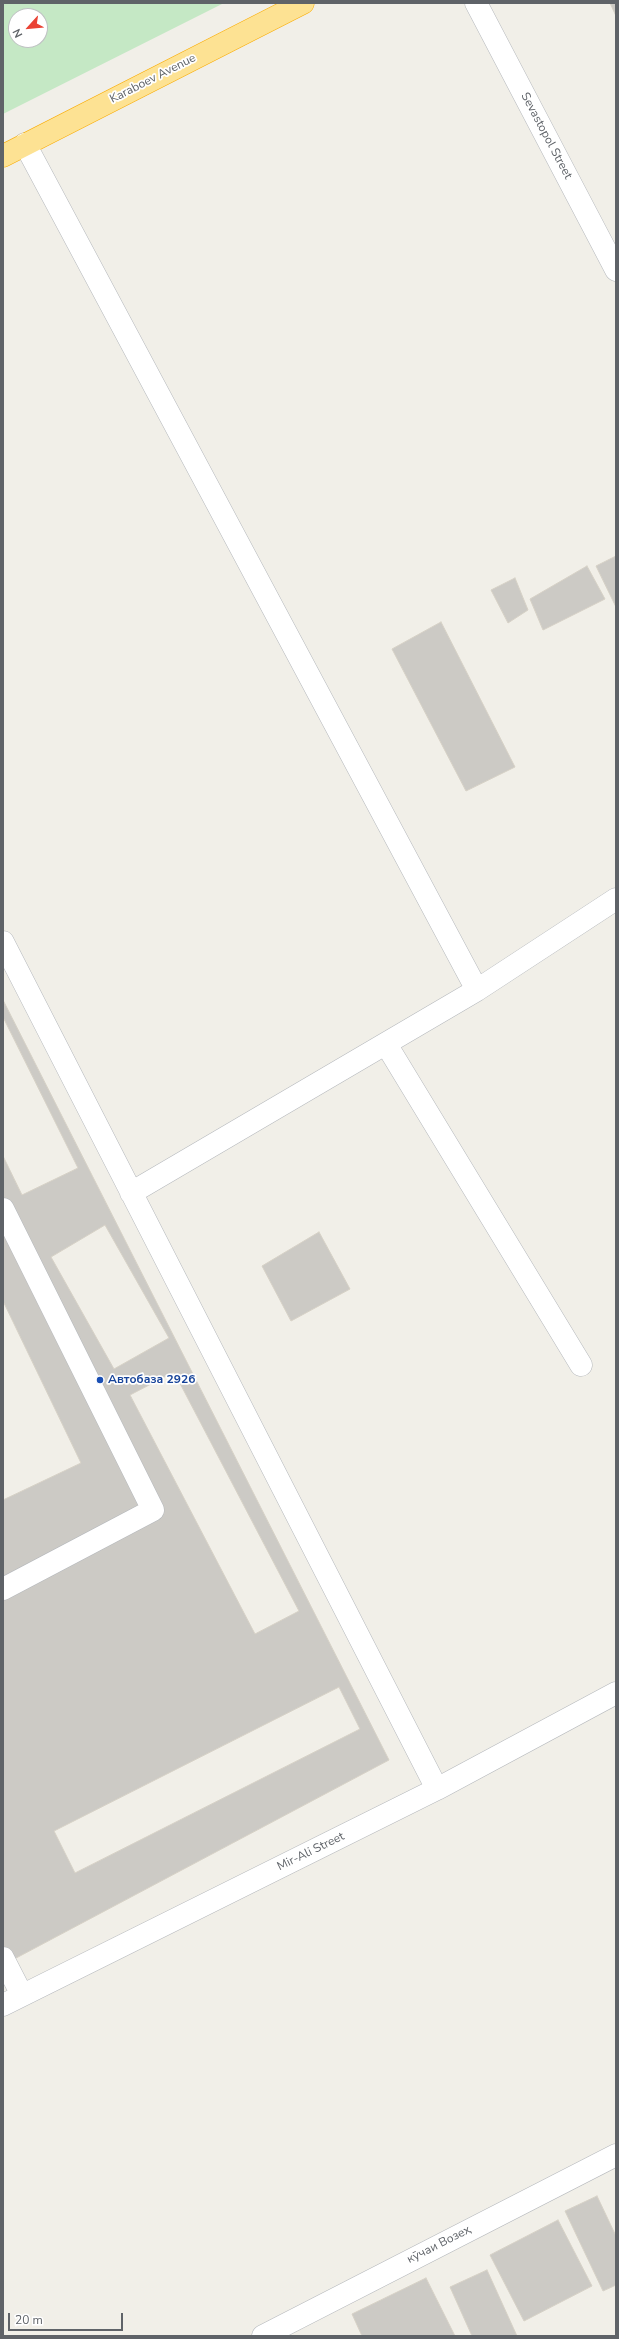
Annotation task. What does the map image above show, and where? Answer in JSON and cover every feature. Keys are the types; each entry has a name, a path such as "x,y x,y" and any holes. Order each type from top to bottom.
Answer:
{"highway":[{"name":"Karaboev Avenue","path":"3,156 303,3"}],"street":[{"name":"Sevastopol Street","path":"476,3 616,270"},
{"path":"25,144 477,990"},
{"path":"132,1194 477,990 616,899"},
{"path":"3,942 437,1789"},
{"path":"386,1044 581,1365"},
{"path":"3,1209 153,1510 3,1588"},
{"name":"Mir-Ali Street","path":"3,2005 437,1789 616,1693"},
{"path":"3,1958 22,1995"},
{"name":"кӯчаи Возеҳ","path":"263,2336 616,2155"}],"green space":[{"path":"3,3 224,3 3,114"}],"building":[{"path":"610,3 616,3 616,16"},
{"path":"616,556 616,607 596,566"},
{"path":"587,566 605,599 543,630 530,599"},
{"path":"515,578 528,610 508,623 491,590"},
{"path":"441,622 515,767 466,791 392,649"},
{"name":"Автобаза 2926","path":"3,1000 389,1760 3,1965"},
{"path":"3,1017 78,1168 22,1195 3,1156"},
{"path":"105,1225 169,1338 114,1369 51,1257"},
{"path":"319,1232 350,1289 291,1321 262,1266"},
{"path":"3,1301 81,1463 3,1500"},
{"path":"174,1372 299,1611 255,1634 130,1395"},
{"path":"339,1687 360,1729 75,1873 54,1831"},
{"path":"597,2196 616,2236 616,2285 603,2291 565,2211"},
{"path":"558,2220 592,2286 524,2321 490,2255"},
{"path":"487,2270 517,2336 472,2336 450,2287"},
{"path":"426,2278 455,2336 362,2336 352,2314"}],"place":[{"name":"Автобаза 2926","path":"100,1380"}]}
